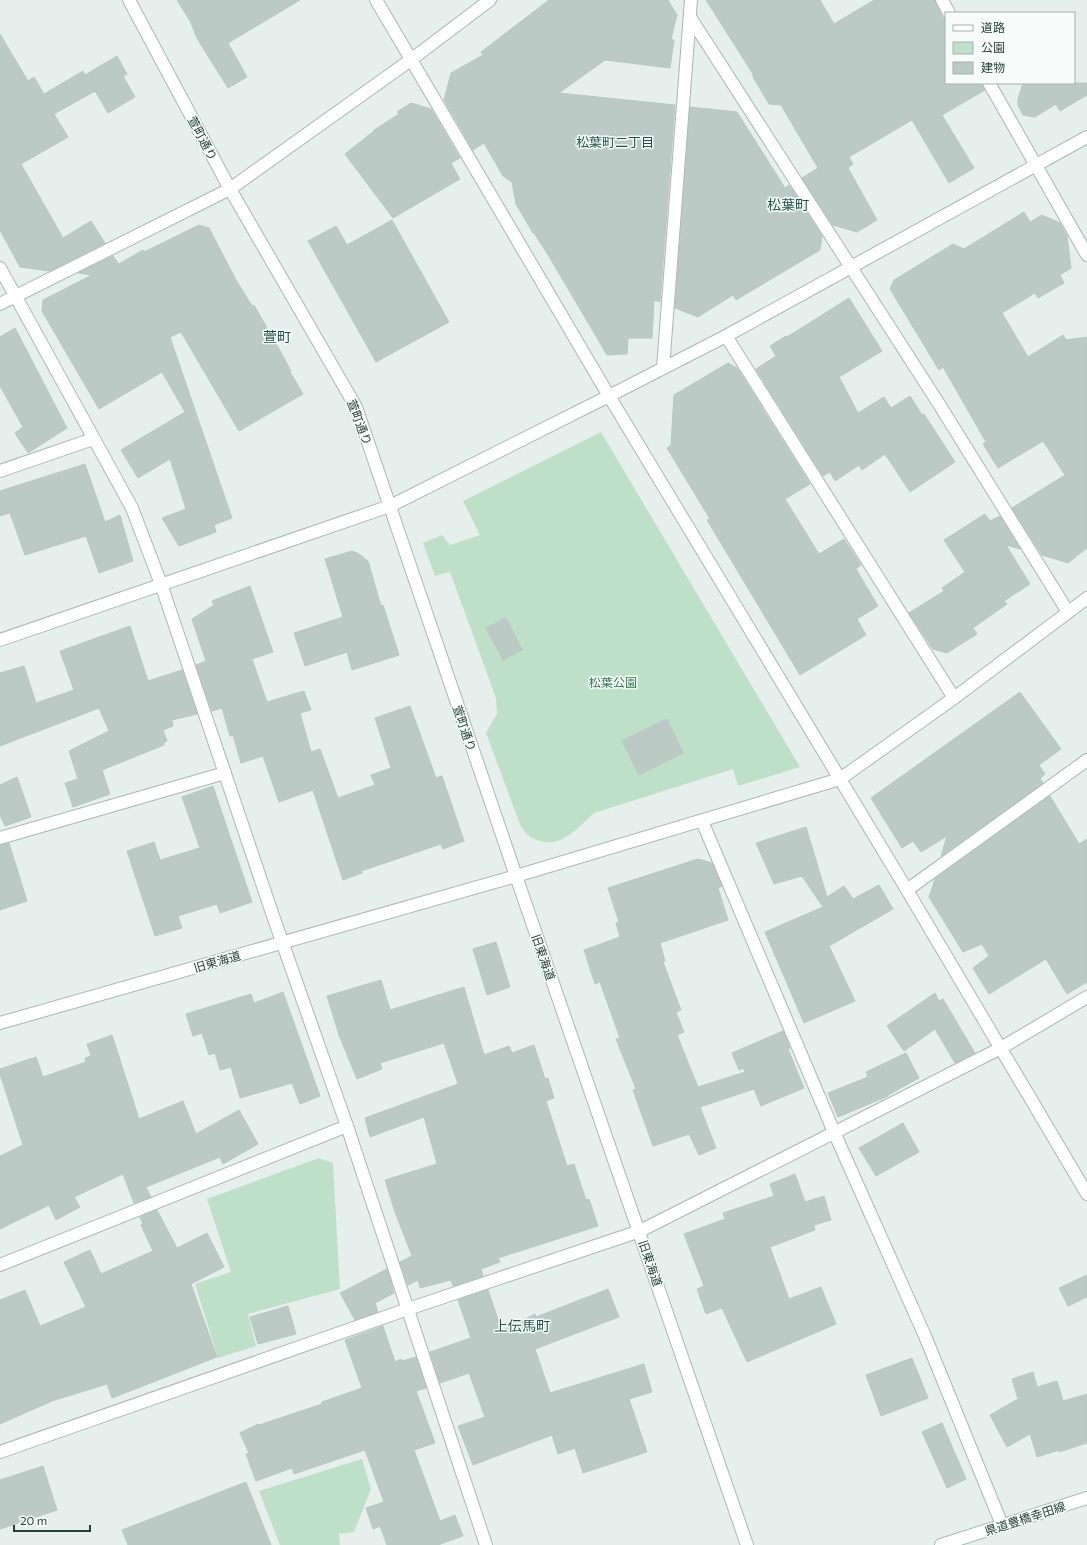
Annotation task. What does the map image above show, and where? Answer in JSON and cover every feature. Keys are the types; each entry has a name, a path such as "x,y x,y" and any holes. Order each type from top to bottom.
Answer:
{"street":[{"name":"萱町通り","path":"129,0 230,189 356,407 516,876"},
{"path":"376,0 609,396 840,779 1087,1194"},
{"path":"0,304 230,189 412,59 490,0"},
{"path":"663,368 692,0"},
{"path":"942,0 948,12"},
{"path":"690,17 939,404 1068,612"},
{"path":"990,84 1087,255"},
{"path":"0,640 390,506 726,336 1087,137"},
{"path":"0,268 132,508 161,584 282,942 347,1126 486,1545"},
{"path":"726,336 954,698"},
{"path":"0,471 93,439"},
{"path":"516,876 840,779 954,698 1087,598"},
{"path":"906,890 1087,760"},
{"path":"0,838 225,773"},
{"path":"702,821 834,1132 925,1336 1002,1525"},
{"name":"旧東海道","path":"0,1023 516,876 640,1231 747,1545"},
{"path":"0,1452 408,1309 640,1231 1001,1048 1087,997"},
{"path":"0,1265 347,1126"},
{"name":"県道豊橋幸田線","path":"941,1545 1087,1498"}],"green space":[{"name":"松葉公園","path":"601,432 800,767 738,786 733,769 594,813 574,832 566,837 551,842 542,842 530,836 521,827 486,733 497,714 496,698 450,572 435,576 423,543 442,535 450,545 480,535 463,501"},
{"path":"319,1158 333,1163 340,1289 248,1314 256,1346 218,1358 195,1284 231,1272 207,1199"},
{"path":"362,1459 371,1489 354,1532 339,1534 340,1545 280,1545 259,1491"}],"building":[{"path":"177,0 300,0 228,43 247,77 228,88 198,40 190,21"},
{"path":"549,0 668,0 677,15 671,39 674,40 670,68 605,60 559,93 675,105 660,302 654,300 652,338 628,338 627,354 607,355 550,258 516,204 512,182 503,176 484,143 473,150 444,100 451,73 483,55 481,52"},
{"path":"706,0 820,0 834,24 874,0 935,0 942,17 945,19 945,84 982,84 985,90 942,115 974,168 949,183 912,120 849,157 853,164 848,168 877,220 857,232 833,225 802,178 818,168 781,105 769,104 753,77 753,74"},
{"path":"0,34 28,81 34,77 44,94 83,71 85,75 117,56 127,74 123,76 135,97 108,113 95,91 54,114 68,137 21,164 63,238 91,221 105,243 50,271 20,267 0,230"},
{"path":"1087,83 1087,95 1060,111 1056,104 1035,117 1023,115 1018,105 1018,99 1023,84"},
{"path":"411,103 431,109 460,158 451,163 460,179 393,218 345,154 374,130 399,114 397,112"},
{"path":"690,107 737,112 785,188 789,185 822,236 820,250 736,300 733,295 698,317 675,308"},
{"path":"1024,212 1030,222 1042,215 1060,223 1067,236 1071,268 1060,275 1064,283 1038,298 1035,293 1002,313 1028,357 1063,335 1066,340 1087,337 1087,548 1068,563 1042,555 1012,508 1065,475 1043,441 998,468 983,444 986,442 943,367 939,370 890,289 894,280 953,244 964,249"},
{"path":"392,220 449,322 376,362 308,241 336,226 347,245"},
{"path":"199,225 209,228 236,280 252,306 254,305 303,394 239,431 181,332 170,337 232,518 214,525 216,532 179,546 162,518 186,509 170,459 138,478 121,450 185,412 162,372 99,409 42,311 43,300 92,275 78,273 113,256 119,264 143,250 144,252"},
{"path":"849,298 882,351 839,377 858,413 884,397 891,408 910,396 922,415 924,414 955,462 910,492 885,454 862,470 859,465 835,481 830,472 823,476 756,369 776,356 770,346"},
{"path":"15,328 67,428 28,453 15,433 23,427 0,386 0,337"},
{"path":"728,363 737,368 810,484 785,499 819,554 844,539 861,565 856,569 878,606 857,619 866,635 800,675 707,520 710,519 667,448 671,445 674,395"},
{"path":"85,464 105,522 120,515 133,561 99,573 86,536 25,555 10,513 0,516 0,491"},
{"path":"985,514 990,521 1000,516 1020,549 1006,545 1030,584 1004,601 1007,604 973,628 977,634 947,653 933,649 909,613 944,591 942,588 965,572 944,540"},
{"path":"352,551 368,561 381,606 383,605 399,655 352,670 347,652 305,666 294,633 343,617 325,559"},
{"path":"250,586 273,652 252,659 267,702 304,691 311,710 300,713 311,752 320,749 338,798 375,785 371,775 391,768 375,718 410,706 436,778 442,776 464,841 443,849 441,844 361,871 362,873 343,880 313,790 279,802 263,756 241,763 233,735 230,736 222,708 212,711 196,665 206,661 192,619 214,605 212,601"},
{"path":"506,618 522,650 503,660 486,628"},
{"path":"130,626 148,681 182,670 197,714 172,720 173,726 163,730 167,741 164,742 164,745 102,770 110,794 73,807 65,783 78,779 69,751 109,731 99,708 0,746 0,673 24,666 36,703 74,690 60,651"},
{"path":"1020,692 1061,749 1039,765 1045,774 1040,778 1043,783 941,856 947,836 921,852 913,841 902,848 871,798"},
{"path":"667,719 683,753 639,775 622,741"},
{"path":"17,777 31,817 5,826 0,815 0,785"},
{"path":"213,786 252,902 220,913 217,904 178,916 182,928 155,936 127,851 154,842 160,860 200,848 182,797"},
{"path":"1050,796 1079,844 1087,839 1087,982 1067,994 1046,959 989,994 973,968 989,956 982,944 963,952 929,897 935,879"},
{"path":"806,827 827,897 844,886 853,899 879,885 893,909 829,946 855,1001 804,1023 765,932 823,907 802,876 774,884 756,843"},
{"path":"9,843 27,901 0,910 0,845"},
{"path":"698,859 712,863 722,886 718,888 728,920 660,943 665,961 663,962 681,1010 676,1012 684,1032 677,1035 698,1087 745,1072 743,1068 739,1070 732,1053 783,1031 790,1048 788,1049 804,1088 761,1106 754,1089 700,1107 716,1148 699,1155 689,1134 653,1146 633,1090 636,1089 616,1039 620,1038 600,982 595,984 584,950 620,937 616,923 619,922 608,888"},
{"path":"496,942 510,987 487,995 473,949"},
{"path":"381,980 390,1010 464,987 484,1055 509,1046 512,1053 534,1045 545,1079 548,1078 554,1098 546,1101 567,1166 574,1164 586,1200 589,1199 598,1226 498,1258 500,1262 481,1269 483,1276 453,1286 451,1280 420,1288 418,1280 408,1285 400,1262 412,1256 395,1212 385,1180 437,1164 424,1117 370,1137 365,1118 458,1084 444,1043 380,1063 382,1069 357,1079 339,1035 327,996"},
{"path":"283,992 320,1096 300,1104 292,1083 240,1098 231,1067 220,1070 215,1053 209,1055 202,1033 193,1036 186,1014 251,994 254,1003"},
{"path":"935,993 939,1001 943,999 975,1053 955,1063 935,1029 904,1051 887,1026"},
{"path":"112,1035 139,1119 183,1101 196,1134 239,1110 258,1144 223,1164 220,1157 146,1187 151,1197 134,1203 123,1174 74,1197 80,1207 56,1220 49,1205 0,1229 0,1156 23,1145 0,1074 0,1069 36,1057 43,1077 86,1062 85,1058 91,1056 87,1044"},
{"path":"906,1053 919,1078 888,1096 838,1117 828,1093 868,1077 866,1072"},
{"path":"903,1123 919,1152 876,1176 859,1148"},
{"path":"795,1174 805,1202 824,1196 831,1220 814,1225 815,1230 770,1247 789,1299 821,1287 836,1324 747,1362 722,1308 706,1314 697,1289 704,1286 684,1234 725,1219 723,1213 774,1196 770,1184"},
{"path":"157,1210 177,1248 207,1233 224,1267 191,1284 217,1357 112,1398 107,1384 52,1401 0,1424 0,1300 25,1290 40,1326 86,1307 64,1262 90,1250 101,1274 153,1251 141,1225 143,1224 140,1217"},
{"path":"387,1269 394,1293 375,1303 378,1312 355,1320 340,1293"},
{"path":"1087,1275 1087,1297 1068,1306 1059,1288"},
{"path":"608,1289 619,1317 535,1349 550,1393 644,1364 652,1392 629,1399 647,1452 583,1473 575,1448 558,1454 552,1435 473,1465 458,1426 485,1417 469,1373 440,1383 430,1352 471,1338 458,1300 488,1290 502,1331 535,1314 536,1317"},
{"path":"288,1306 296,1334 258,1344 250,1317"},
{"path":"383,1326 395,1362 401,1359 402,1361 416,1357 426,1388 416,1391 435,1443 414,1450 440,1521 455,1515 463,1536 438,1545 387,1545 380,1526 373,1529 366,1508 384,1502 365,1450 294,1474 292,1468 256,1481 246,1454 249,1453 240,1433 258,1424 259,1425 322,1404 322,1402 362,1388 345,1340"},
{"path":"912,1358 928,1398 881,1416 866,1375"},
{"path":"1033,1372 1037,1387 1057,1381 1063,1401 1087,1394 1087,1443 1037,1457 1030,1434 1007,1447 990,1415 1018,1399 1012,1379"},
{"path":"942,1423 966,1479 947,1488 922,1432"},
{"path":"43,1466 57,1510 0,1529 0,1480"},
{"path":"246,1482 271,1545 128,1545 122,1530"}],"district":[{"name":"松葉町二丁目","path":"615,142"},
{"name":"松葉町","path":"788,204"},
{"name":"萱町","path":"277,336"},
{"name":"上伝馬町","path":"522,1325"}]}
